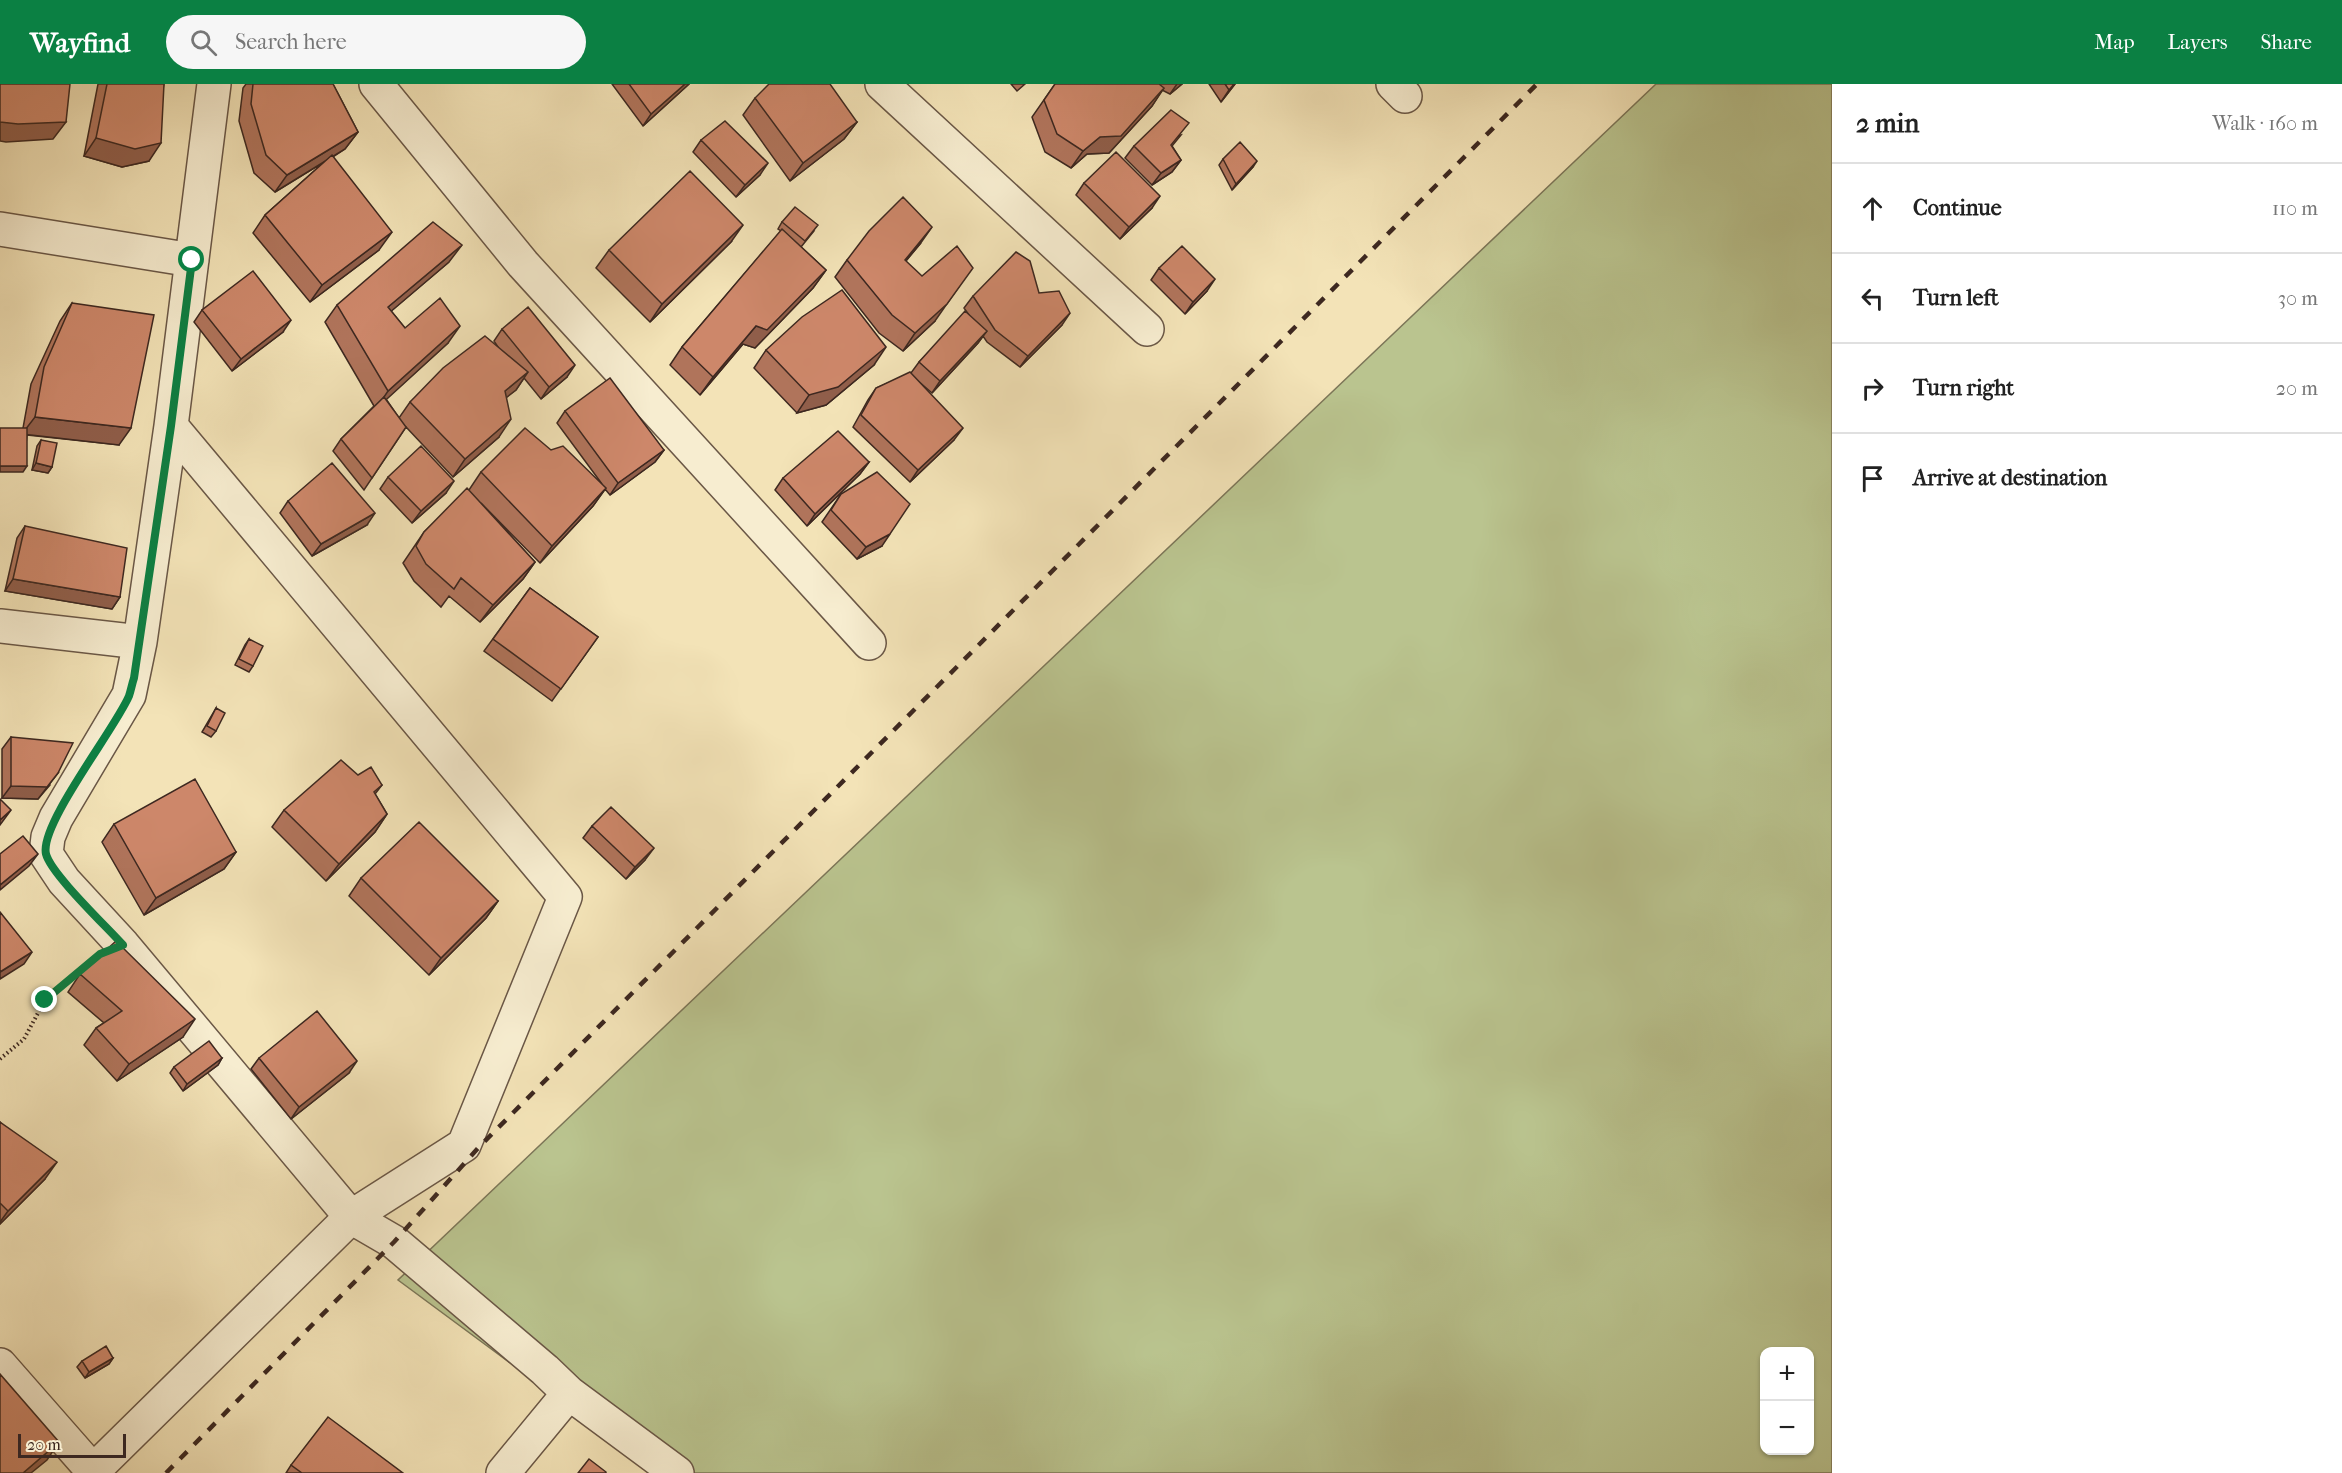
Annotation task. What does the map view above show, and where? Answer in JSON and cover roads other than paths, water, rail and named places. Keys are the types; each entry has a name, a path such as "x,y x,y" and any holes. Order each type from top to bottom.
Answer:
{"street":[{"path":"214,84 171,426 140,642 129,695 56,818 48,837 46,854 64,881 123,945 351,1217 394,1242 569,1393 678,1473"},
{"path":"376,84 523,264 869,643"},
{"path":"882,84 1147,329"},
{"path":"0,229 192,260"},
{"path":"0,1365 92,1472 351,1217 464,1145 565,897 171,426"},
{"path":"0,626 140,642"},
{"path":"502,1473 569,1393"}],"railway":[{"path":"166,1473 394,1242 479,1147 1537,84"}]}
